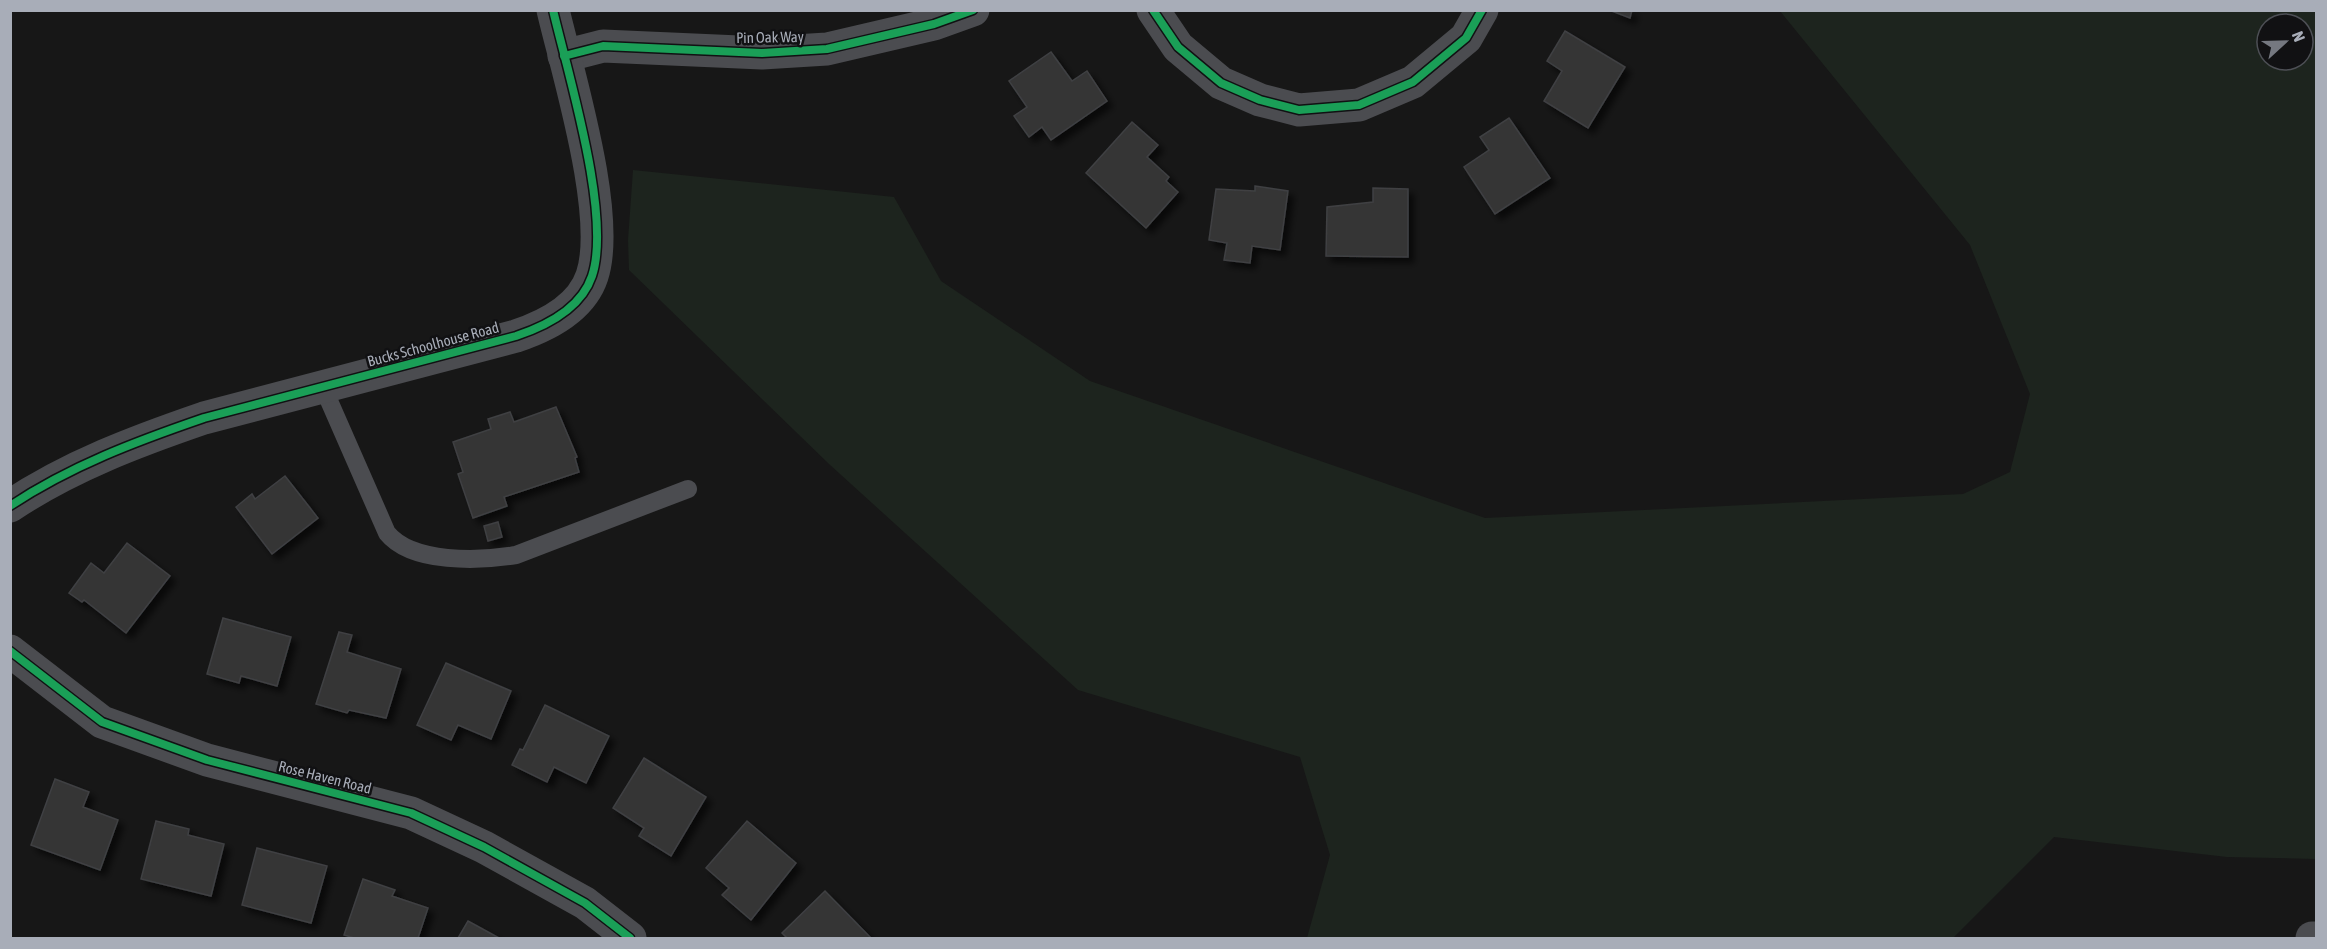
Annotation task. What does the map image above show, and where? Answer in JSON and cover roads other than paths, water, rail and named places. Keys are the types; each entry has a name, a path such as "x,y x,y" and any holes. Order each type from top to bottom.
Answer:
{"street":[{"name":"Bucks Schoolhouse Road","path":"10,506 55,479 126,446 204,417 516,336 538,329 569,309 582,295 592,277 596,257 595,203 553,10"},
{"name":"Pin Oak Way","path":"564,56 603,46 762,53 827,50 934,24 973,10"},
{"path":"1153,10 1178,47 1221,83 1260,100 1299,110 1359,105 1413,82 1466,38 1482,10"},
{"name":"Rose Haven Road","path":"10,651 102,722 207,760 411,813 484,847 585,903 630,939"},
{"path":"2312,939 2316,938"}],"lane":[{"path":"323,387 387,533 395,544 418,553 489,560 516,555 688,489"}]}
